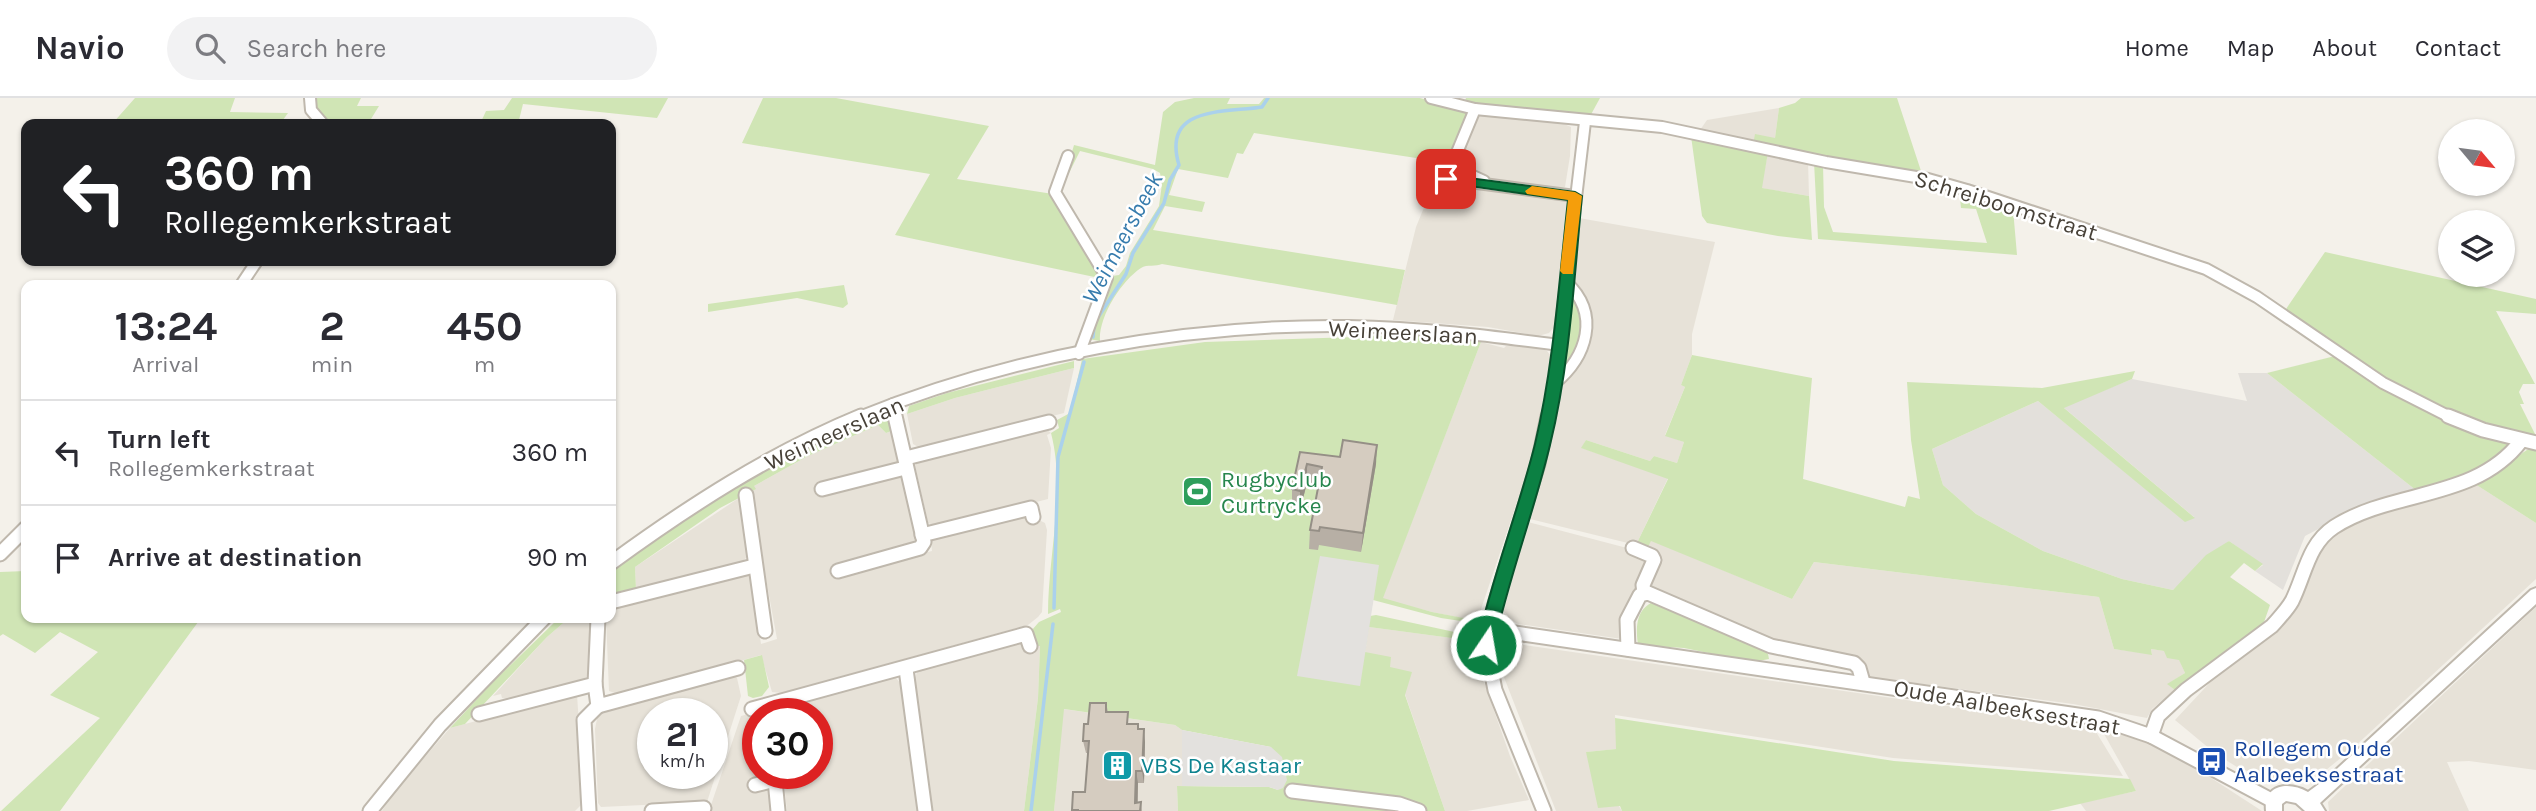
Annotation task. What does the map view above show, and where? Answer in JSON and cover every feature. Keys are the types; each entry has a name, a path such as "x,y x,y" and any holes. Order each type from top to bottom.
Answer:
{"street":[{"path":"310,98 311,110 319,119"},
{"name":"Schreiboomstraat","path":"1431,98 1475,108 1585,122 1662,127 1826,162 1928,179 2175,258 2239,284 2399,393 2449,417 2536,443"},
{"path":"1475,108 1449,166 1497,186 1575,196"},
{"path":"1544,811 1496,690 1487,657 1488,629 1538,464 1554,384 1585,122"},
{"path":"1068,156 1055,192 1107,278 1079,354"},
{"path":"1554,384 1565,378 1585,339 1587,311 1583,300 1566,282"},
{"name":"Weimeerslaan","path":"616,560 682,511 738,477 817,436 893,404 1007,367 1181,337 1240,331 1360,327 1450,331 1560,345"},
{"path":"838,571 920,548 924,542 893,404"},
{"path":"822,489 1049,422"},
{"name":"Oude Aalbeeksestraat","path":"2151,736 2158,716 2272,626 2284,613 2311,551 2333,527 2383,506 2481,475 2507,460 2521,440"},
{"path":"746,495 765,631"},
{"path":"922,534 1031,508 1033,517"},
{"path":"0,554 21,533"},
{"path":"1628,649 1628,620 1644,593 1643,585 1654,560 1652,556 1633,548"},
{"path":"616,601 754,566"},
{"name":"Oude Aalbeeksestraat","path":"1644,593 1792,652 1854,663 1859,668 1863,682"},
{"path":"2273,806 2277,796 2291,794 2313,806 2333,783 2536,594"},
{"path":"370,811 440,725 539,623"},
{"path":"598,623 595,684 598,706"},
{"name":"Oude Aalbeeksestraat","path":"1488,629 2098,718 2151,736 2273,806"},
{"path":"794,698 1026,634 1030,646"},
{"path":"1792,652 1794,672"},
{"path":"589,811 584,720 598,706 738,668"},
{"path":"906,669 925,811"},
{"path":"479,714 595,684"},
{"path":"776,789 778,811"},
{"path":"1292,791 1399,804 1419,811"},
{"path":"652,811 705,807"}],"shaded area":[{"path":"1779,108 1775,138 1753,145 1698,133 1707,120"},
{"path":"1479,113 1562,123 1571,127 1565,187 1558,189 1500,182 1457,164"},
{"path":"1768,152 1808,161 1809,196 1761,188"},
{"path":"1435,181 1563,200 1569,204 1554,327 1549,333 1538,336 1488,327 1393,320 1416,227"},
{"path":"1579,218 1715,242 1692,334 1692,355 1681,385 1685,387 1665,435 1684,442 1677,463 1654,456 1650,461 1586,440 1582,448 1668,478 1636,545 1530,519 1550,446 1560,388 1575,369 1590,339 1590,313 1584,297 1573,281"},
{"path":"1481,342 1504,348 1534,346 1547,351 1551,356 1534,452 1477,621 1382,599"},
{"path":"1074,368 1064,413 930,447 920,448 913,444 907,414 955,398"},
{"path":"2238,373 2267,373 2417,491 2343,516 2305,536 2283,590 2255,571 2263,565 2229,541 2173,590 2122,579 2043,551 1976,514 1943,485 1932,449 2038,401 2185,521 2194,517 2063,407 2132,379 2247,401"},
{"path":"878,425 886,433 894,430 901,461 899,474 903,476 918,535 913,545 837,574 932,551 931,540 1027,514 1045,523 1047,530 1042,612 1028,625 781,693 772,692 761,655 632,692 618,694 609,691 606,623 616,623 616,606 740,573 751,574 761,644 777,639 750,492 754,486 808,456"},
{"path":"1046,429 1051,433 1047,435 1051,448 1048,499 939,527 928,523 915,466 919,459"},
{"path":"2475,484 2536,523 2536,579 2326,770 2281,780 2260,776 2237,767 2216,754 2175,720 2216,676 2278,627 2322,545 2330,538 2351,524 2393,508"},
{"path":"742,496 749,555 741,563 636,589 635,567"},
{"path":"1528,522 1627,548 1648,557 1623,620 1622,639 1518,624 1510,619 1503,610"},
{"path":"1651,540 1792,599 1814,562 2099,597 2114,649 2152,654 2151,649 2165,651 2179,659 2185,673 2168,684 2175,690 2152,709 2147,718 2073,704 1870,677 1860,662 1795,649 1647,588 1661,559 1645,552"},
{"path":"1320,556 1379,565 1360,686 1297,676"},
{"path":"2536,607 2536,770 2469,761 2447,762 2469,811 2329,811 2328,802"},
{"path":"563,623 590,623 590,674 584,679 512,700 502,698 501,694 493,696"},
{"path":"1369,627 1474,641 1479,668 1510,756 1529,800 1467,811 1445,811 1405,694 1390,667 1365,653"},
{"path":"1022,642 1040,645 1038,698 1024,811 933,811 915,678 917,672 923,667"},
{"path":"1503,642 2093,727 2123,776 1893,758 1615,715 1617,749 1586,752 1622,811 1556,811 1500,667 1499,647"},
{"path":"733,676 737,678 741,696 728,737 728,698 650,698"},
{"path":"886,678 896,678 901,684 921,811 787,811 785,789 833,789 833,698 810,698"},
{"path":"577,694 584,802 575,811 382,811 391,796 450,728"},
{"path":"637,701 637,789 711,789 707,802 601,807 598,803 595,729 598,714"},
{"path":"1063,709 1175,725 1182,730 1182,786 1177,786 1178,811 1054,811"},
{"path":"741,716 742,789 771,789 774,811 709,811 716,789 728,789 728,755"},
{"path":"2106,729 2155,746 2188,763 2262,811 2086,811 2080,803 2136,791 2103,732"},
{"path":"1182,730 1271,747 1282,757 1287,780 1283,788 1182,786"}],"green space":[{"path":"135,98 235,98 230,112 288,113 284,119 116,119"},
{"path":"314,98 361,98 357,106 379,106 371,119 326,119 319,113"},
{"path":"512,98 668,98 657,118 523,104 519,119 482,119 486,111 504,110"},
{"path":"763,98 836,98 989,126 957,179 1053,194 1104,279 895,235 930,174 742,143"},
{"path":"1194,98 1230,98 1227,104 1259,104 1264,98 1420,98 1469,112 1447,160 1442,162 1254,133 1243,154 1237,153 1228,178 1178,169 1169,195 1205,202 1202,212 1165,206 1153,230 1405,270 1397,305 1162,264 1143,267 1133,274 1107,311 1100,341 1088,339 1112,276 1119,275 1126,266 1130,253 1159,206 1162,184 1160,173 1153,169 1080,151 1062,187 1074,145 1155,165 1163,112 1175,102"},
{"path":"1466,98 1600,98 1588,120 1464,103"},
{"path":"1801,98 1897,98 1922,174 1753,145 1755,134 1775,138 1779,108"},
{"path":"1691,136 1768,152 1762,188 1809,196 1812,240 1707,223 1702,216"},
{"path":"1814,162 1823,164 1824,207 1833,232 1987,243 1976,209 1961,208 1959,189 2013,209 2017,255 1818,239"},
{"path":"2325,252 2438,277 2438,287 2482,287 2536,299 2536,314 2496,311 2535,384 2523,384 2519,392 2524,404 2520,404 2536,436 2504,434 2404,392 2284,312"},
{"path":"844,285 848,304 843,308 797,298 708,312 708,304"},
{"path":"1574,296 1583,321 1580,339 1568,364 1564,360 1570,299"},
{"path":"1414,335 1469,338 1481,342 1383,598 1474,620 1474,623 1441,618 1373,600 1370,616 1376,615 1473,636 1474,641 1369,627 1365,652 1391,657 1390,667 1412,672 1405,695 1445,811 1178,811 1177,786 1269,787 1278,790 1271,747 1182,730 1175,725 1064,709 1054,811 1024,811 1038,698 1040,646 1036,646 1032,630 1039,622 1061,612 1060,609 1048,614 1057,500 1051,433 1059,428 1057,420 1070,413 1082,359 1205,342"},
{"path":"1692,355 1812,378 1803,479 1905,507 1908,496 1920,499 1911,440 1907,382 2042,388 2135,371 2132,379 2064,408 2195,518 2185,522 2038,401 1932,449 1943,485 1976,514 2043,551 2122,579 2173,590 2206,555 2229,541 2263,564 2255,571 2244,563 2230,577 2270,605 2263,625 2175,690 2167,684 2185,673 2179,660 2167,658 2164,651 2151,649 2152,655 2114,649 2099,597 1814,562 1792,599 1651,541 1647,549 1636,545 1668,479 1581,448 1586,440 1650,461 1654,456 1677,463 1684,442 1665,436 1685,387 1681,385"},
{"path":"2335,356 2509,444 2489,468 2417,491 2267,373"},
{"path":"1074,361 1074,368 955,398 907,414 909,406 947,393"},
{"path":"881,415 888,417 894,430 886,433 878,425 808,456 754,486 756,489 720,508 635,567 636,589 616,592 616,567 706,503 778,461"},
{"path":"2530,448 2536,448 2536,523 2475,484"},
{"path":"21,571 21,623 197,623 60,811 1,811 100,718 50,695 98,652 60,632 35,653 3,634 0,636 0,572"},
{"path":"1651,603 1761,649 1768,654 1769,659 1753,662 1684,648 1638,645 1639,616"},
{"path":"554,623 563,623 465,724 450,728"},
{"path":"762,655 769,687 762,696 748,696 744,660"},
{"path":"1615,718 1894,761 2130,779 2136,791 2049,811 1622,811 1620,806 1598,808 1586,752 1616,749"}],"building":[{"path":"1343,440 1377,445 1363,533 1320,527 1319,531 1310,530 1322,467 1307,464 1300,491 1292,489 1300,452 1340,457"},
{"name":"VBS De Kastaar","path":"1090,703 1106,703 1106,712 1128,712 1127,724 1138,724 1138,729 1144,729 1142,771 1136,771 1135,803 1141,802 1140,811 1072,810 1073,792 1085,792 1089,741 1083,741"}],"waterway":[{"name":"Weimeersbeek","path":"1097,319 1126,274 1133,253 1164,203 1170,180 1179,165 1176,146 1179,131 1200,116 1262,107 1268,98"},
{"name":"Weimeersbeek","path":"1093,337 1094,326"},
{"name":"Weimeersbeek","path":"1054,608 1058,457 1084,362"},
{"name":"Weimeersbeek","path":"1031,811 1053,624"}],"slow traffic":[{"path":"1532,191 1575,196 1568,271"}],"place":[{"name":"Rugbyclub Curtrycke","path":"1198,492"},
{"name":"Rollegem Oude Aalbeeksestraat","path":"2211,761"},
{"name":"VBS De Kastaar","path":"1118,765"}],"route":[{"path":"1446,179 1575,196 1560,345 1543,444 1495,604 1486,645"}]}
